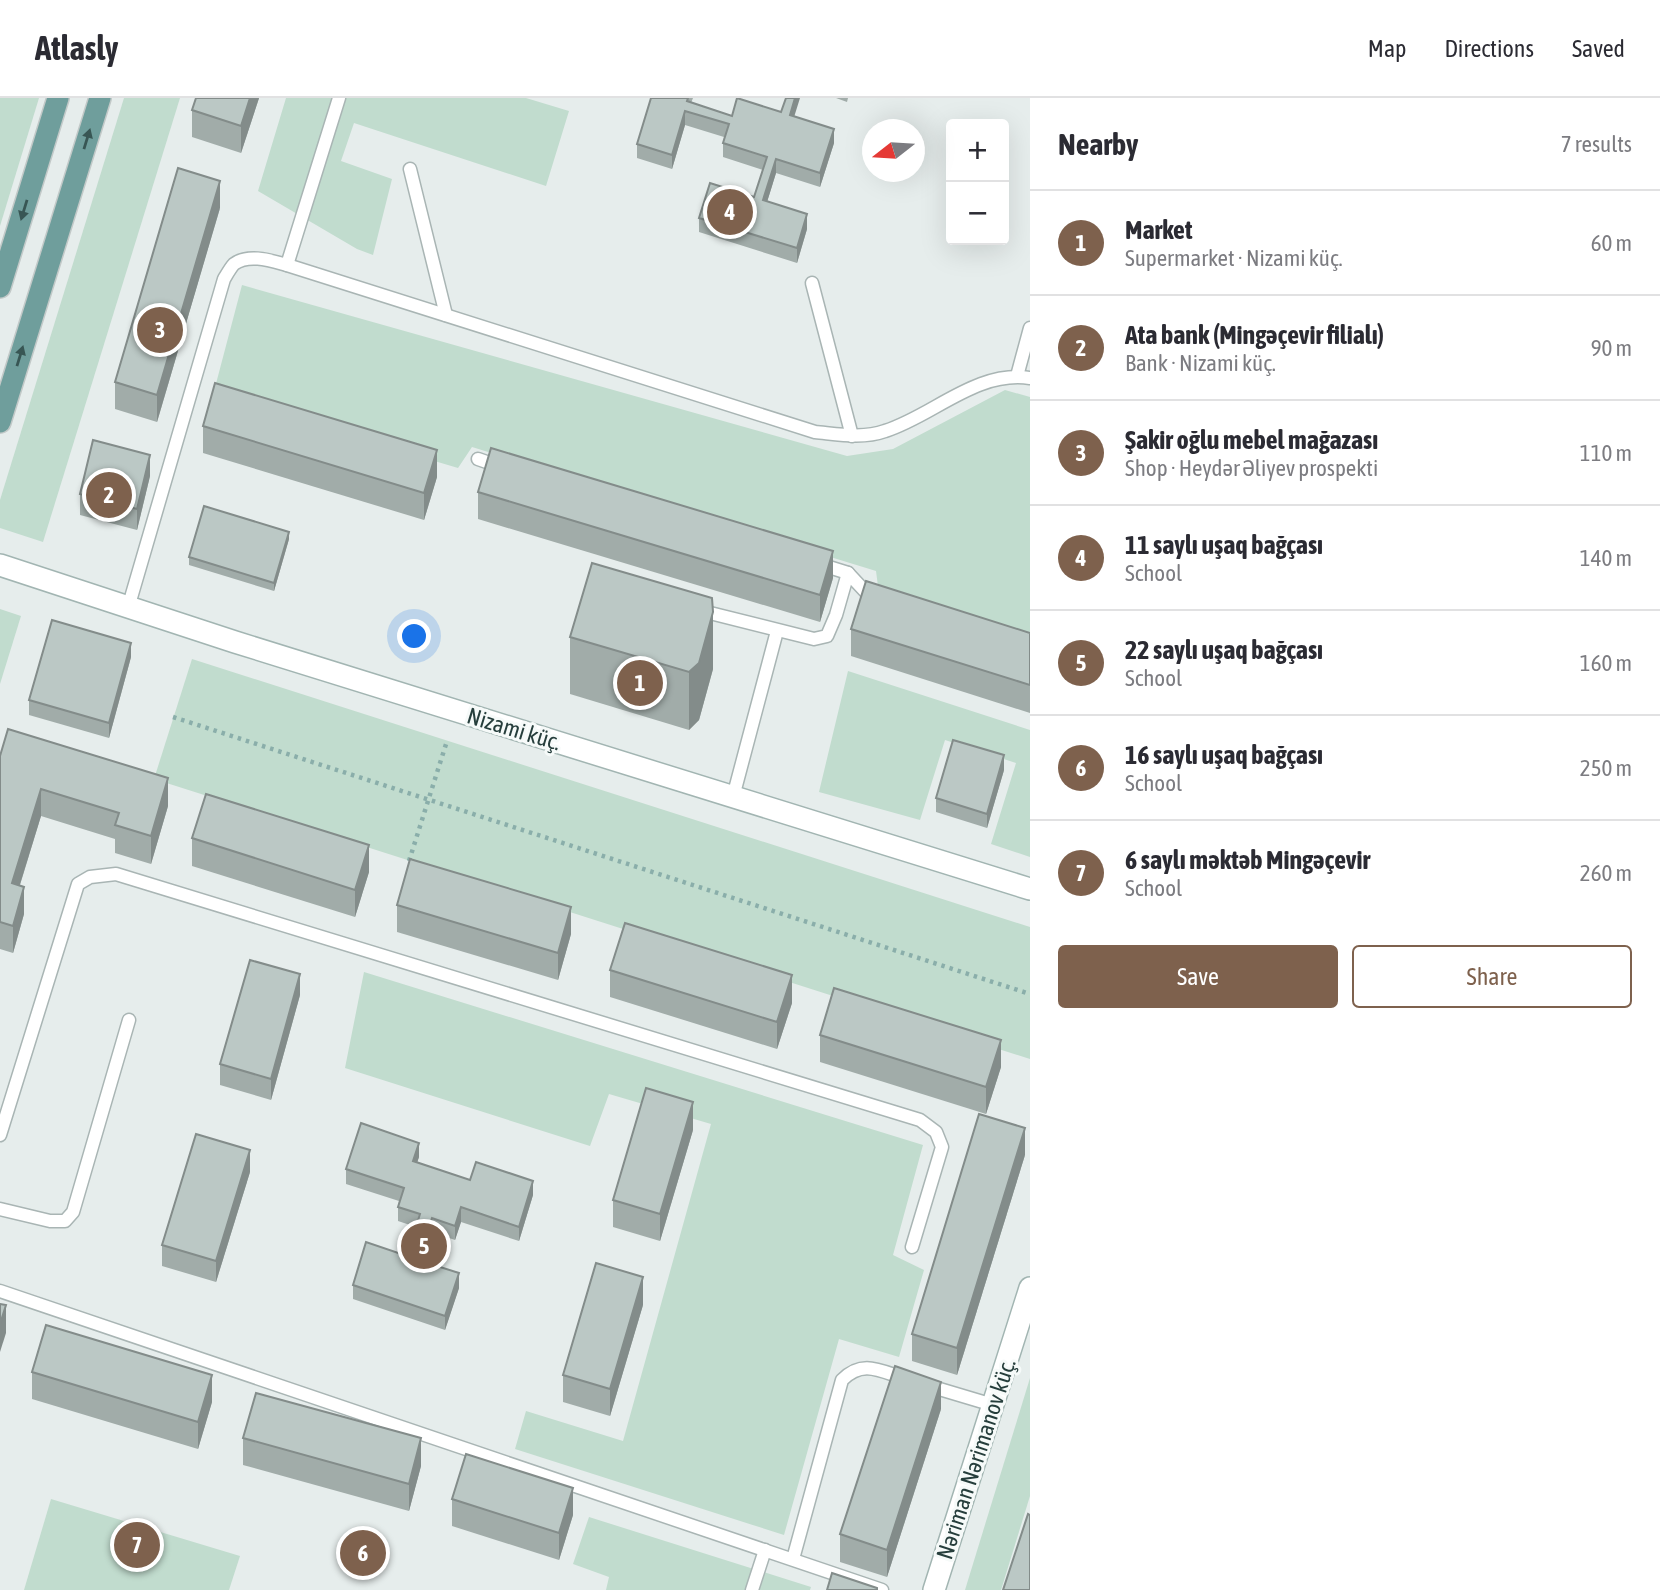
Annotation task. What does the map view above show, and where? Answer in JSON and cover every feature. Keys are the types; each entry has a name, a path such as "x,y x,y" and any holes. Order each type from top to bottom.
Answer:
{"main road":[{"path":"0,286 58,98"},
{"path":"0,422 100,98"}],"street":[{"name":"Nizami küç.","path":"0,565 128,608 1030,889"},
{"name":"Nəriman Nərimanov küç.","path":"934,1590 1030,1288"}],"lane":[{"path":"287,265 339,98"},
{"path":"410,169 446,316"},
{"path":"128,608 224,279 234,264 246,259 262,259 287,265 815,432 852,436 884,432 976,386 999,378 1023,377 1030,328"},
{"path":"812,283 852,436"},
{"path":"478,460 518,472"},
{"path":"808,560 848,572 874,602 887,606"},
{"path":"688,607 814,639 827,636 848,572"},
{"path":"733,797 777,631"},
{"path":"0,1135 78,884 90,877 116,874 920,1120 936,1132 942,1147 912,1248"},
{"path":"0,1209 50,1221 65,1221 74,1212 129,1020"},
{"path":"0,1291 882,1590"},
{"path":"793,1559 842,1380 850,1372 865,1366 993,1405"},
{"path":"752,1590 765,1550"}],"path":[{"path":"173,718 1030,994"},
{"path":"409,861 447,741"}],"green space":[{"path":"0,98 39,98 0,226"},
{"path":"124,98 180,98 43,542 0,528 0,500"},
{"path":"286,98 526,98 569,111 546,186 354,123 341,161 392,179 373,255 357,249 258,191"},
{"path":"242,285 847,456 893,449 1005,390 1030,397 1030,638 879,594 876,571 472,447 458,468 213,395"},
{"path":"0,609 21,616 0,684"},
{"path":"192,659 1030,927 1030,1059 154,779"},
{"path":"848,671 1030,730 1030,857 991,844 1016,763 945,740 920,820 819,792"},
{"path":"364,972 923,1145 893,1255 924,1270 899,1357 839,1339 784,1535 515,1449 526,1411 623,1441 711,1124 609,1094 590,1146 345,1068"},
{"path":"1030,1378 1030,1496 1001,1590 965,1590"},
{"path":"51,1499 240,1556 229,1590 24,1590"},
{"path":"589,1517 811,1587 810,1590 606,1590 609,1577 573,1564"}],"building":[{"path":"196,98 250,98 241,126 192,110"},
{"path":"651,98 688,98 687,101 732,116 737,98 781,112 786,98 795,98 790,115 834,129 820,173 776,159 763,200 807,214 797,248 699,218 710,183 754,197 767,157 723,143 729,124 685,111 672,155 637,144"},
{"path":"178,168 220,181 157,395 115,382"},
{"path":"215,383 437,450 424,493 203,426"},
{"path":"93,440 150,455 137,509 80,494"},
{"path":"491,448 833,551 820,595 478,492"},
{"path":"204,506 289,532 274,583 189,557"},
{"path":"592,563 712,598 713,612 699,663 689,672 570,637"},
{"path":"866,581 1030,633 1030,685 851,629"},
{"path":"52,620 131,643 109,723 29,700"},
{"path":"8,729 168,778 151,836 115,825 119,813 41,789 12,883 24,887 13,926 0,922 0,756"},
{"path":"953,740 1004,755 987,814 936,798"},
{"path":"206,794 369,845 355,890 192,838"},
{"path":"410,859 571,907 558,953 397,905"},
{"path":"625,923 792,975 777,1022 610,970"},
{"path":"250,960 300,974 271,1079 220,1064"},
{"path":"834,988 1001,1040 986,1087 820,1035"},
{"path":"646,1088 693,1102 660,1214 613,1200"},
{"path":"979,1114 1025,1128 957,1348 912,1334"},
{"path":"361,1123 419,1143 413,1161 470,1180 476,1162 533,1181 519,1227 461,1207 455,1226 432,1218 418,1260 459,1273 445,1316 353,1285 366,1242 407,1256 420,1214 398,1207 404,1188 346,1169"},
{"path":"196,1134 250,1150 216,1261 162,1245"},
{"path":"596,1263 643,1277 610,1389 563,1375"},
{"path":"0,1304 6,1305 0,1324"},
{"path":"46,1325 212,1375 198,1422 32,1372"},
{"path":"895,1366 941,1382 887,1550 840,1534"},
{"path":"256,1393 421,1438 409,1484 243,1438"},
{"path":"466,1454 573,1488 559,1533 452,1499"},
{"path":"1028,1514 1030,1590 1003,1590"},
{"path":"832,1573 877,1588 877,1590 827,1590"}],"place":[{"name":"11 saylı uşaq bağçası","path":"730,212"},
{"name":"Şakir oğlu mebel mağazası","path":"160,330"},
{"name":"Ata bank (Mingəçevir filialı)","path":"109,495"},
{"name":"Market","path":"640,683"},
{"name":"22 saylı uşaq bağçası","path":"424,1246"},
{"name":"6 saylı məktəb Mingəçevir","path":"137,1545"},
{"name":"16 saylı uşaq bağçası","path":"363,1553"}]}
